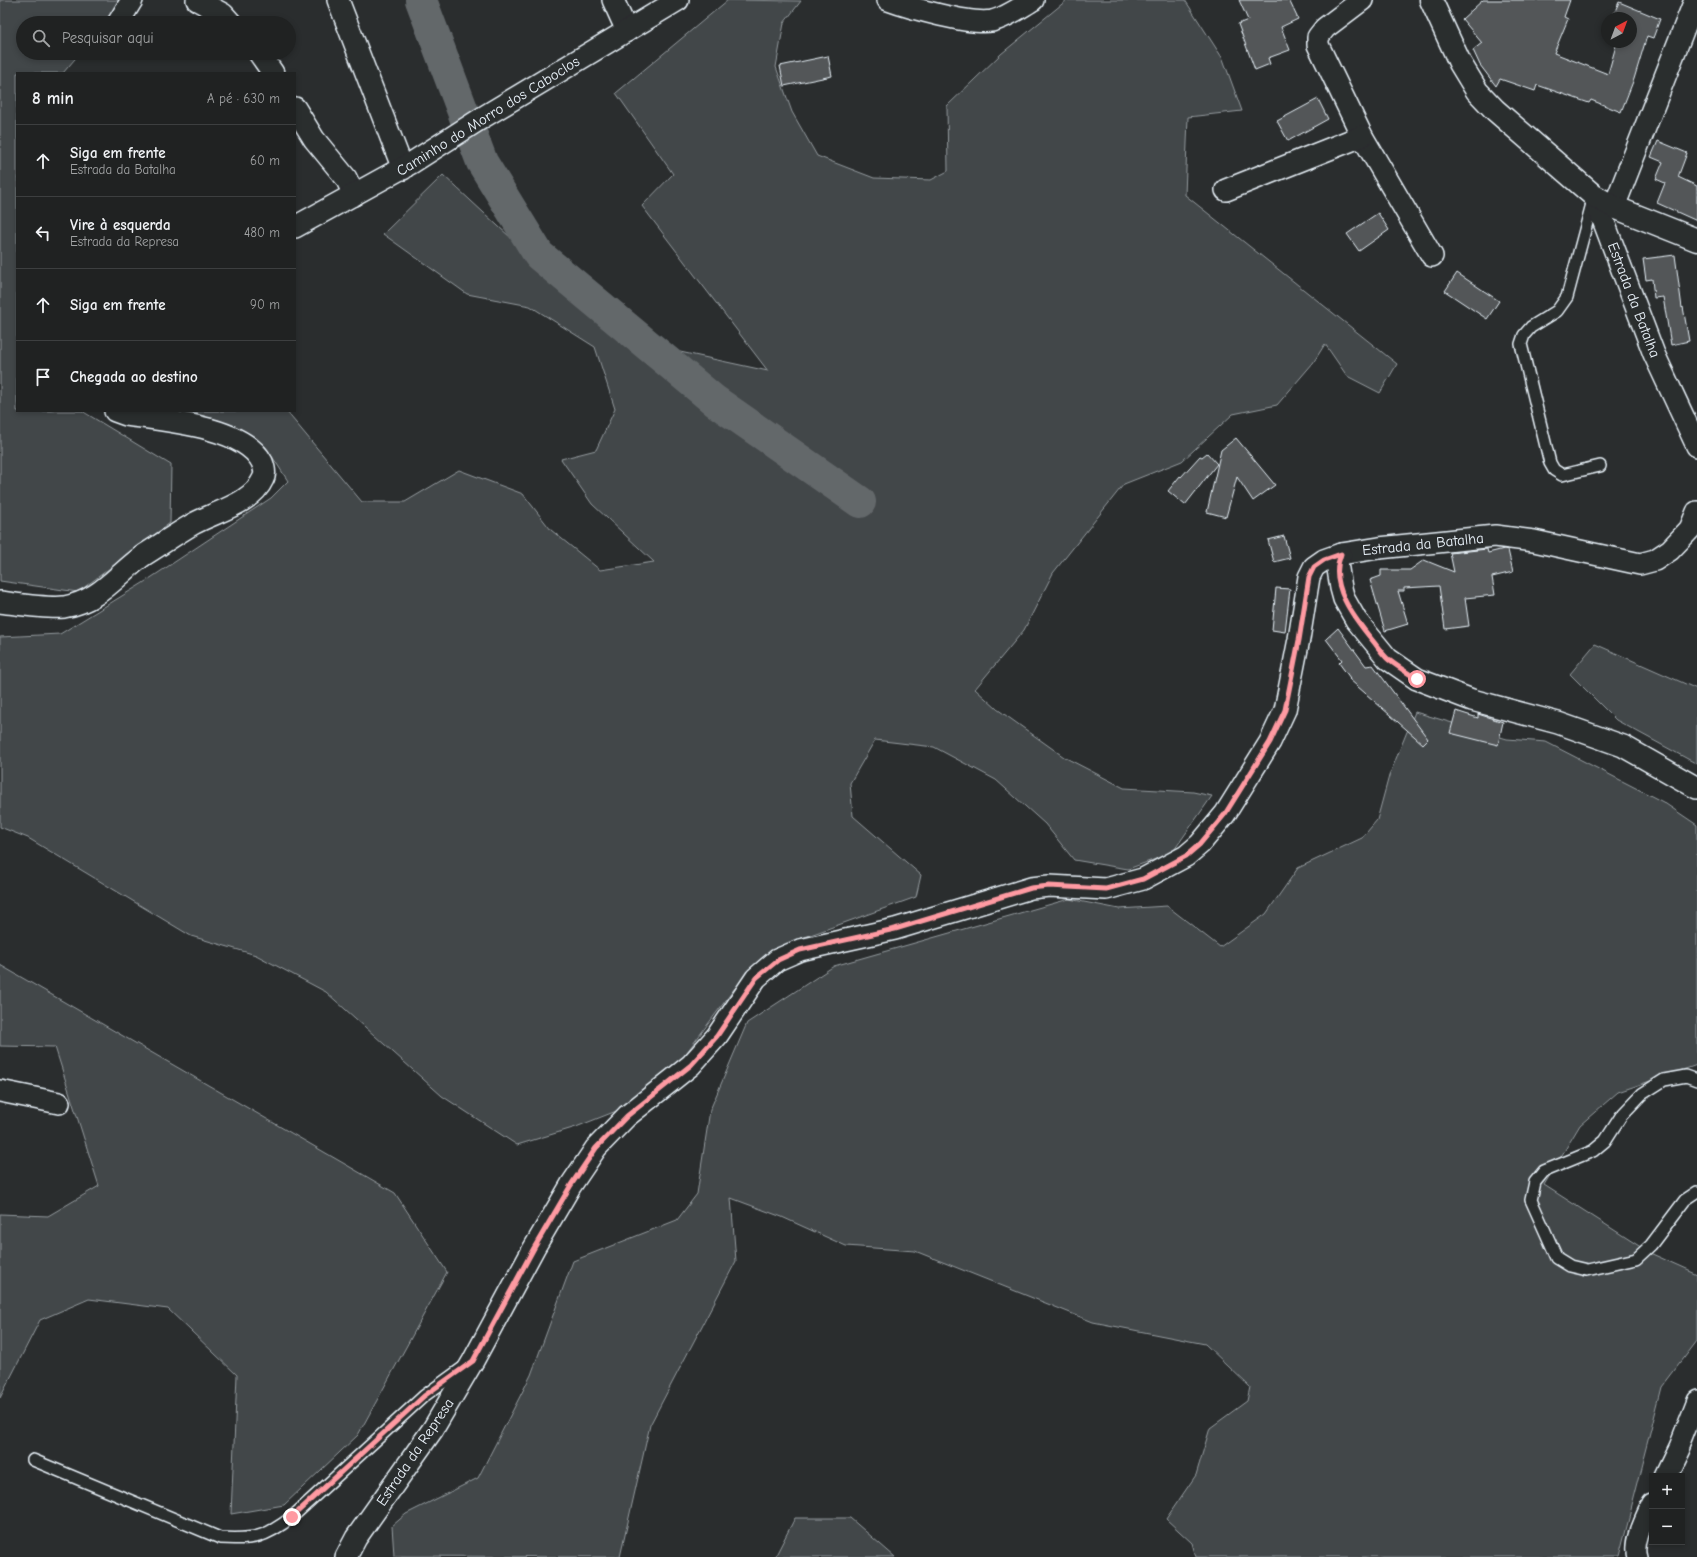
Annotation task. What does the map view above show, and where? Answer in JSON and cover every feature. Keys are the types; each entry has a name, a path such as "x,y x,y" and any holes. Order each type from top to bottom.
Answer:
{"street":[{"path":"122,16 132,0"},
{"path":"197,0 225,16"},
{"path":"338,0 408,166"},
{"path":"613,0 627,31"},
{"name":"Caminho do Morro dos Caboclos","path":"296,226 408,166 485,116 678,0"},
{"path":"888,0 968,21 992,21 1011,13 1033,0"},
{"path":"1362,0 1325,28 1318,37 1318,45 1362,136 1432,256"},
{"name":"Estrada da Batalha","path":"1431,0 1460,63 1477,91 1495,110 1594,196 1614,206 1697,240"},
{"path":"1614,206 1695,0"},
{"path":"265,60 272,72"},
{"path":"296,110 314,139 346,178 354,195"},
{"path":"1226,190 1362,136"},
{"name":"Estrada da Batalha","path":"1594,196 1654,354 1688,409 1697,446"},
{"path":"0,602 62,607 86,601 105,589 143,556 194,524 233,506 253,492 264,479 265,468 259,457 248,445 231,437 194,424 126,415 118,412"},
{"name":"Estrada da Batalha","path":"1697,512 1690,529 1670,550 1655,560 1640,564 1534,541 1495,536 1379,548 1341,554 1337,564 1344,599 1356,620 1388,659 1417,679 1472,700 1558,723 1623,746 1697,788"},
{"name":"Estrada da Represa","path":"346,1557 356,1538 433,1429 473,1361 534,1248 571,1185 596,1148 627,1116 691,1065 717,1036 756,978 778,960 800,950 895,929 1031,888 1049,886 1106,889 1143,879 1186,856 1200,844 1225,814 1270,742 1285,710 1299,640 1309,577 1314,567 1324,560 1341,554"},
{"path":"0,1091 59,1103"},
{"path":"1666,1473 1679,1447 1697,1401"},
{"path":"1638,1557 1636,1550 1644,1521 1650,1509"}],"lane":[{"path":"1594,196 1567,297 1557,311 1531,327 1524,335 1521,344 1550,463 1554,470 1562,475 1600,466"},
{"path":"1697,1080 1686,1076 1664,1080 1642,1094 1621,1116 1605,1141 1593,1150 1544,1171 1535,1182 1531,1200 1557,1258 1570,1266 1587,1270 1636,1259 1651,1245 1685,1200 1697,1192"},
{"path":"33,1460 220,1538 243,1539 259,1537 275,1530 292,1517 424,1396 473,1361"}],"shaded area":[{"path":"0,0 124,0 111,16 16,16 16,60 74,60 64,72 16,72 16,412 84,412 171,465 170,523 78,592 0,581"},
{"path":"728,0 801,1 784,23 776,67 792,112 817,156 874,178 931,180 948,171 947,106 1001,54 1067,0 1185,0 1223,59 1242,111 1188,117 1185,195 1397,364 1380,393 1347,376 1325,344 1313,363 1277,405 1233,414 1182,461 1124,484 1053,573 1024,630 975,689 997,709 1064,757 1124,788 1193,792 1212,796 1172,853 1128,869 1074,860 1045,824 996,780 934,747 875,740 850,783 853,816 921,875 916,897 788,943 735,988 663,1084 629,1106 576,1127 517,1145 442,1096 326,992 256,955 191,936 28,838 0,827 0,637 60,634 143,583 271,498 288,481 266,447 242,430 193,412 287,412 362,502 405,502 459,470 523,494 551,530 600,570 654,562 592,504 561,459 596,450 615,409 595,347 530,306 467,294 383,234 443,175 620,339 768,371 642,206 673,174 616,93"},
{"path":"1595,644 1697,689 1697,764 1616,720 1570,674"},
{"path":"1415,712 1507,739 1546,742 1663,802 1697,825 1697,1065 1618,1092 1580,1125 1544,1185 1650,1253 1697,1274 1697,1341 1662,1387 1618,1557 1196,1557 1192,1543 1166,1519 1196,1475 1210,1428 1247,1401 1250,1387 1205,1344 1093,1322 915,1251 846,1246 782,1217 731,1198 736,1261 650,1425 620,1557 394,1556 392,1526 406,1514 478,1478 531,1375 573,1261 677,1220 697,1194 710,1110 747,1023 834,966 1069,899 1119,909 1167,906 1220,947 1266,914 1298,868 1362,838 1377,820 1389,776"},
{"path":"0,965 395,1193 447,1272 358,1435 284,1505 231,1514 237,1375 168,1309 89,1299 40,1320 0,1398 0,1214 48,1216 99,1186 55,1047 0,1046"},
{"path":"795,1518 850,1518 895,1557 775,1557"}],"building":[{"path":"1239,0 1289,0 1298,19 1281,27 1290,50 1268,58 1270,64 1255,70 1238,24 1248,20"},
{"path":"1483,0 1570,0 1564,17 1568,19 1554,53 1608,74 1615,48 1637,48 1637,12 1615,12 1619,2 1660,19 1653,38 1647,36 1634,79 1621,112 1591,100 1589,103 1537,85 1535,91 1500,79 1496,86 1480,65 1473,50 1482,43 1462,19"},
{"path":"828,56 832,76 784,86 780,66"},
{"path":"1318,99 1328,119 1288,141 1277,121"},
{"path":"1658,141 1687,153 1678,177 1697,186 1697,221 1657,203 1665,183 1656,179 1663,162 1651,157"},
{"path":"1378,213 1389,230 1359,251 1347,234"},
{"path":"1675,255 1682,308 1683,307 1689,341 1671,345 1663,297 1654,298 1652,279 1646,280 1643,259"},
{"path":"1457,273 1499,301 1487,319 1445,291"},
{"path":"1236,438 1275,485 1253,501 1237,477 1226,517 1207,512 1221,450"},
{"path":"1207,453 1217,464 1185,505 1168,491 1180,476 1181,477 1200,456 1202,457"},
{"path":"1284,536 1290,558 1274,562 1268,540"},
{"path":"1487,549 1488,553 1504,549 1508,550 1513,572 1492,577 1495,595 1465,598 1469,626 1445,629 1439,586 1404,588 1404,591 1398,591 1408,624 1385,631 1370,580 1381,576 1381,570 1410,570 1424,560 1454,572 1450,553"},
{"path":"1276,588 1290,589 1285,632 1272,630"},
{"path":"1338,628 1366,666 1373,665 1428,739 1423,744 1349,679 1350,678 1339,663 1342,660 1326,639"},
{"path":"1456,711 1478,718 1478,714 1503,722 1498,745 1450,733"}],"waterway":[{"path":"421,0 482,162 539,255 715,401 860,502"}],"route":[{"path":"292,1517 403,1414 424,1396 473,1361 534,1248 571,1185 596,1148 627,1116 691,1065 717,1036 756,978 778,960 800,950 895,929 1031,888 1049,886 1106,889 1143,879 1186,856 1200,844 1225,814 1270,742 1285,710 1299,640 1309,577 1314,567 1324,560 1341,554 1337,564 1341,588 1344,599 1356,620 1388,659 1417,679"}]}
